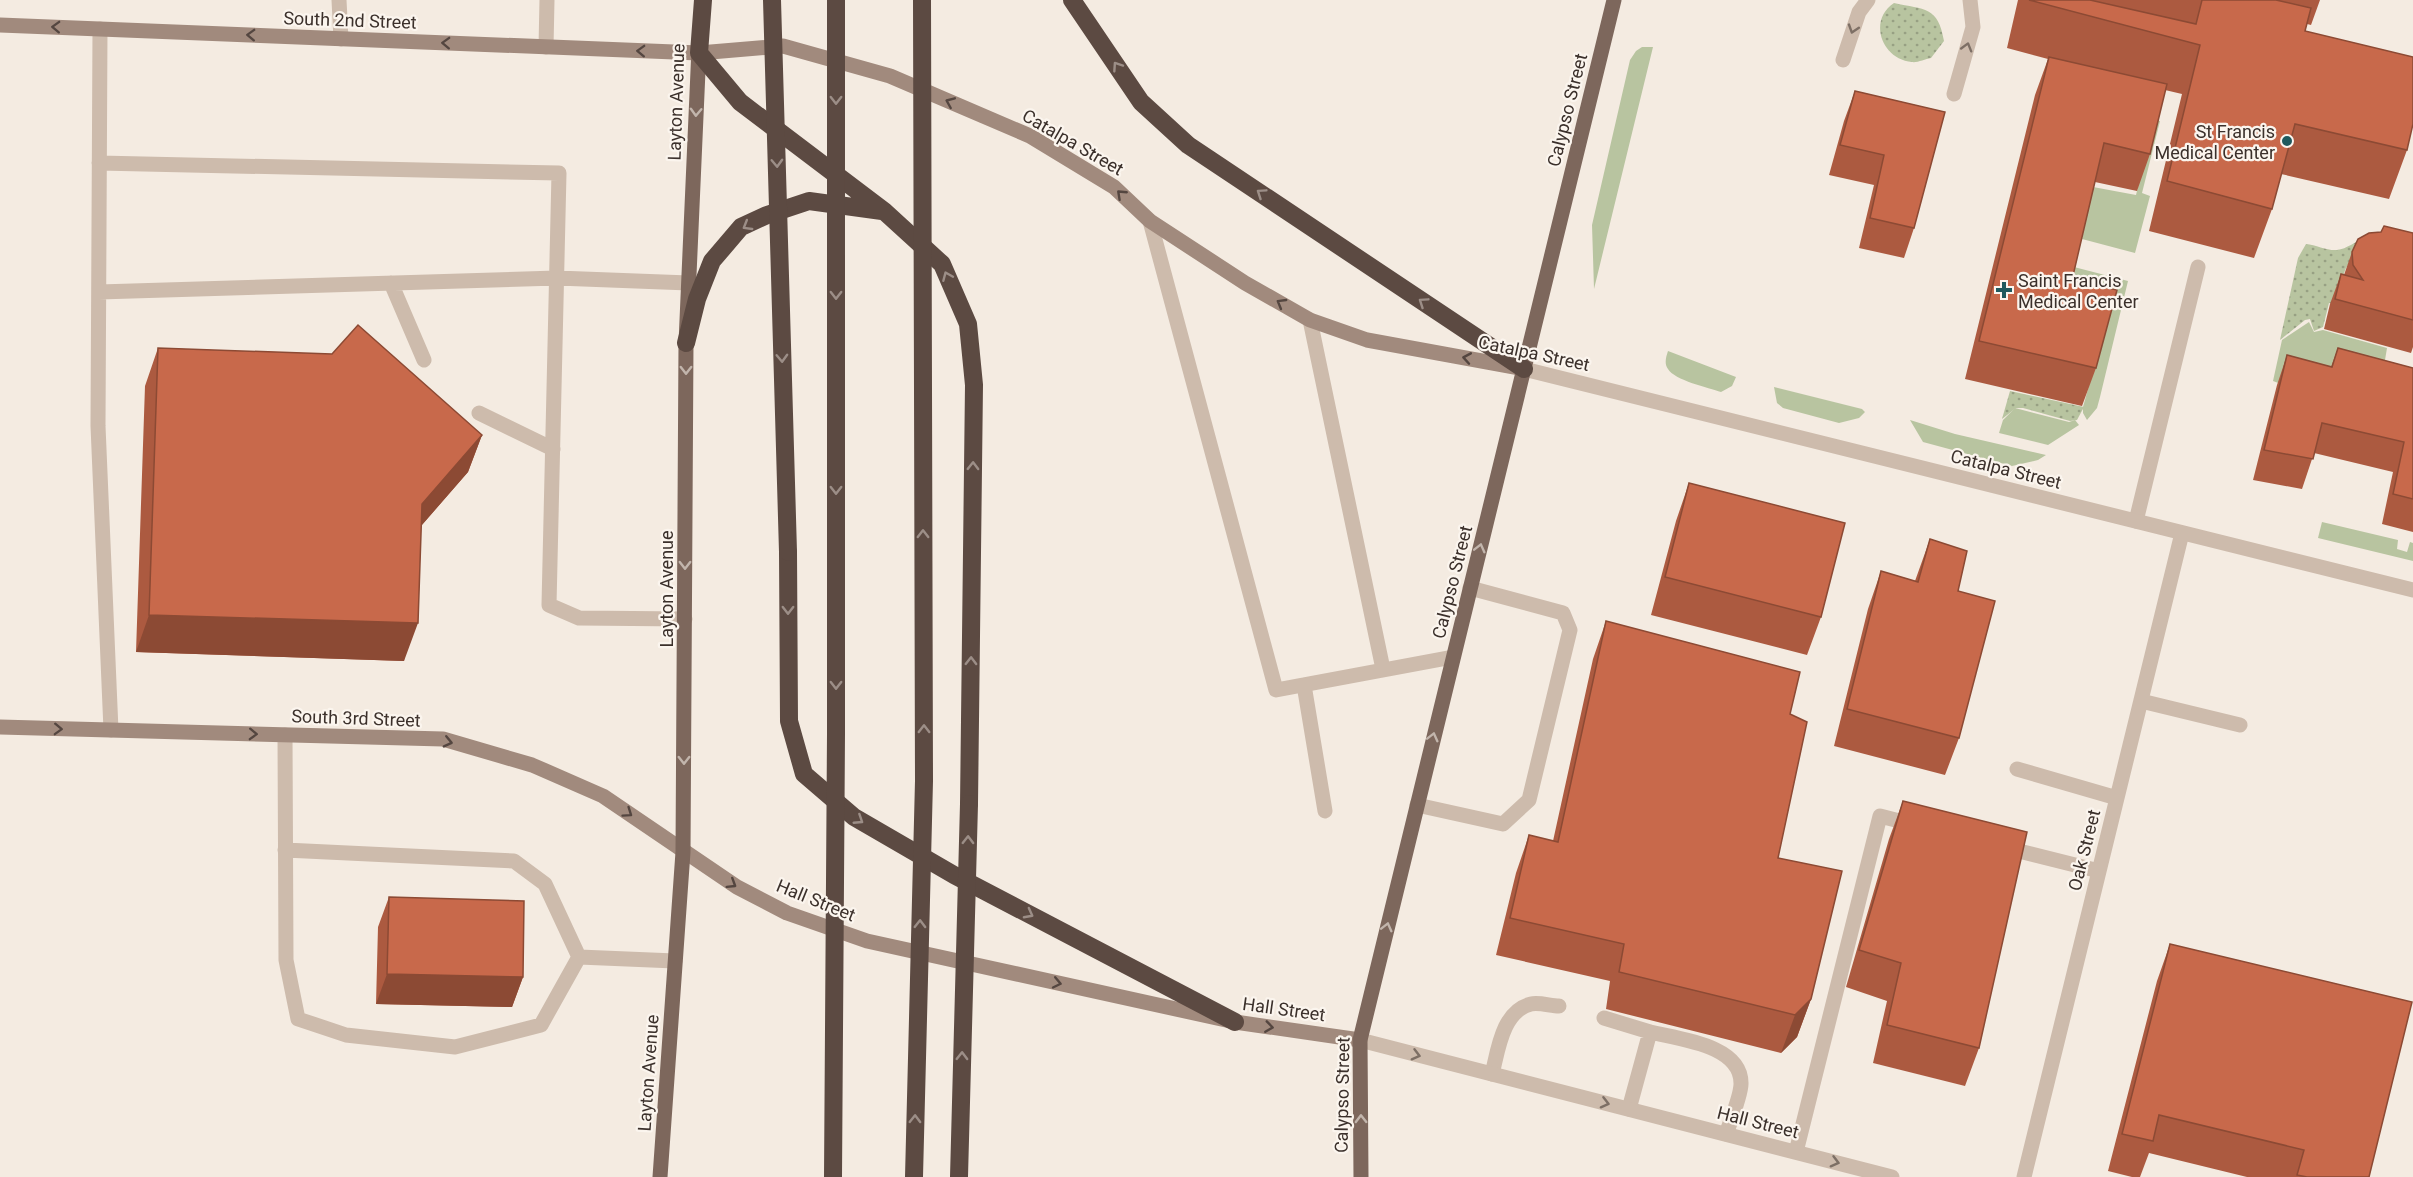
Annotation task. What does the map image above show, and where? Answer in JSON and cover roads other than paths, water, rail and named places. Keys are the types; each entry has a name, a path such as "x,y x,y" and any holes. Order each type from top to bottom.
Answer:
{"highway":[{"path":"704,0 699,53 740,102 884,211 942,264 968,324 974,385 969,804 959,1177"},
{"path":"772,0 788,552 789,721 804,774 854,817 954,875 1235,1022"},
{"path":"833,1177 836,746 836,0"},
{"path":"914,1177 924,781 922,0"},
{"path":"1072,0 1141,102 1188,145 1524,369"},
{"path":"686,343 697,299 712,261 741,227 767,215 809,201 884,211"}],"main road":[{"name":"Layton Avenue","path":"660,1177 683,852 686,343 699,53 695,0"},
{"name":"Calypso Street","path":"1361,1177 1360,1040 1614,0"},
{"name":"South 2nd Street","path":"0,25 699,53"},
{"name":"Catalpa Street","path":"699,53 783,46 890,76 1030,136 1114,187 1150,221 1245,283 1310,320 1367,340 1524,369"},
{"name":"South 3rd Street","path":"0,727 443,740 532,765 603,796 683,852"},
{"name":"Hall Street","path":"683,852 737,887 787,913 867,941 1235,1022 1360,1040"}],"street":[{"path":"339,0 341,39"},
{"path":"546,47 547,0"},
{"path":"1843,60 1859,12 1868,0"},
{"path":"1954,94 1973,27 1970,0"},
{"path":"100,29 98,426 111,730"},
{"path":"99,163 559,173 549,605 579,618 685,619"},
{"path":"1150,221 1276,690 1453,657"},
{"path":"2136,520 2198,267"},
{"path":"99,291 556,278 689,284"},
{"path":"391,283 424,360"},
{"path":"1310,320 1383,669"},
{"name":"Catalpa Street","path":"1524,369 2413,590"},
{"path":"479,412 553,449"},
{"name":"Oak Street","path":"2024,1177 2182,532"},
{"path":"1417,805 1503,824 1529,800 1532,788 1570,630 1563,613 1470,588"},
{"path":"1304,685 1325,811"},
{"path":"2141,701 2240,724"},
{"path":"285,735 286,960 298,1019 346,1035 455,1047 541,1025 579,957"},
{"path":"2017,769 2117,798"},
{"path":"1796,1152 1880,816 1925,827"},
{"path":"1993,844 2099,871"},
{"path":"285,850 514,861 545,884 579,957"},
{"path":"579,957 675,962"},
{"path":"1492,1074 1503,1029 1514,1014 1531,1004 1559,1006"},
{"path":"1604,1018 1718,1049 1736,1064 1742,1085 1726,1134"},
{"path":"1629,1109 1650,1032"},
{"name":"Hall Street","path":"1360,1040 1892,1177"}],"place":[{"name":"St Francis Medical Center","path":"2287,141"},
{"name":"Saint Francis Medical Center","path":"2004,290"}]}
